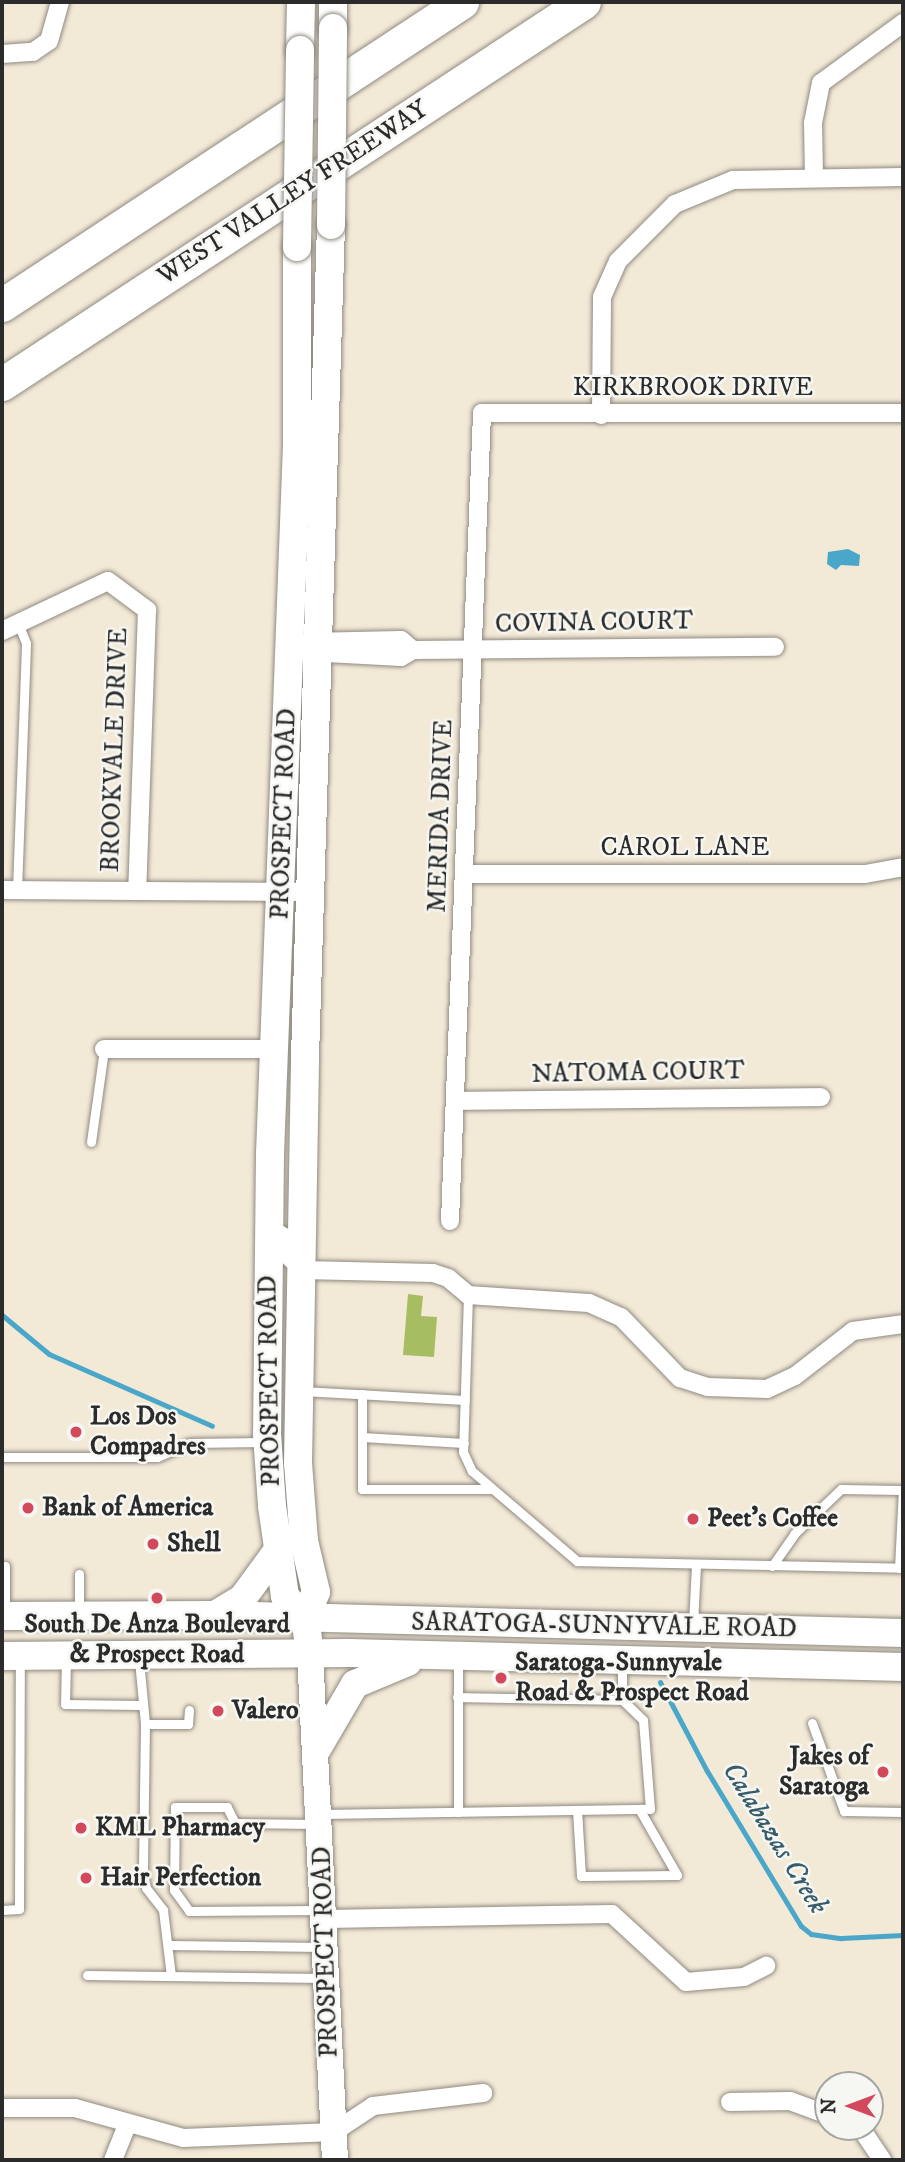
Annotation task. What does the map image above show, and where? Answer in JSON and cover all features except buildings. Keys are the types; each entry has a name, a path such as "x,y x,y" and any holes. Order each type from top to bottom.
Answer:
{"highway":[{"path":"2,305 463,2"},
{"name":"WEST VALLEY FREEWAY","path":"2,384 583,2"}],"main road":[{"name":"PROSPECT ROAD","path":"301,2 297,445 274,1049 268,1443 285,1596 305,1618"},
{"name":"PROSPECT ROAD","path":"333,15 331,225 312,891 300,1391 300,1501 316,1592 305,1618 310,1653 321,1819 335,2160"},
{"path":"215,1615 242,1599 278,1550"},
{"name":"SARATOGA-SUNNYVALE ROAD","path":"4,1616 215,1615 903,1633"},
{"name":"SARATOGA-SUNNYVALE ROAD","path":"11,1656 310,1653 903,1667"},
{"path":"317,1749 355,1684 424,1657"}],"street":[{"path":"2,54 33,52 50,41 60,2"},
{"path":"814,178 813,123 821,83 903,23"},
{"path":"601,415 602,297 618,261 641,234 675,204 724,183 903,177"},
{"name":"KIRKBROOK DRIVE","path":"482,413 903,413"},
{"name":"MERIDA DRIVE","path":"450,1221 482,413"},
{"name":"BROOKVALE DRIVE","path":"10,627 108,581 146,610 137,891"},
{"name":"COVINA COURT","path":"290,646 401,657 413,650 775,647"},
{"name":"CAROL LANE","path":"465,874 865,874 903,867"},
{"name":"BROOKVALE DRIVE","path":"9,890 312,891"},
{"path":"104,1049 274,1049"},
{"name":"NATOMA COURT","path":"455,1101 821,1097"},
{"path":"270,1228 284,1237 287,1255 303,1270 433,1273 448,1278 468,1295 589,1304 621,1317 680,1378 708,1387 767,1389 795,1376 853,1331 903,1324"},
{"path":"326,1914 612,1914 686,1982 744,1977 766,1966"},
{"path":"2,2108 75,2108 128,2126 183,2138 334,2132 373,2106 483,2093"},
{"path":"730,2102 790,2101 814,2110"},
{"path":"113,2160 128,2126"},
{"path":"869,2141 882,2160"}],"lane":[{"path":"9,890 26,643 10,627"},
{"path":"90,1142 104,1049"},
{"path":"468,1295 464,1443 472,1471 577,1560 696,1566 899,1568 902,1490 841,1489 794,1534 772,1566"},
{"path":"300,1391 465,1400"},
{"path":"362,1394 362,1489 492,1489"},
{"path":"362,1437 464,1443"},
{"path":"2,1457 158,1457 190,1443 268,1443"},
{"path":"4,1616 5,1566"},
{"path":"693,1629 696,1566"},
{"path":"79,1574 79,1616"},
{"path":"139,1654 140,1705 145,1724 143,1874 146,1888 163,1910 170,1945 171,1976"},
{"path":"66,1655 65,1704 140,1705"},
{"path":"2,1909 19,1909 11,1656"},
{"path":"458,1658 458,1812"},
{"path":"622,1661 622,1700"},
{"path":"326,1914 189,1911 174,1890 175,1807 227,1807 235,1824 458,1812 650,1809 643,1720 622,1700 457,1697"},
{"path":"145,1724 188,1724 189,1710"},
{"path":"812,1723 844,1811 903,1812"},
{"path":"577,1810 581,1876 677,1875 639,1809"},
{"path":"170,1945 327,1947"},
{"path":"87,1975 328,1978"}],"green space":[{"path":"408,1294 423,1296 421,1316 437,1317 434,1357 403,1355"}],"water":[{"path":"848,549 860,555 859,566 841,565 836,570 827,564 828,552"}],"waterway":[{"name":"Calabazas Creek","path":"2,1315 49,1354 212,1426"},
{"name":"Calabazas Creek","path":"660,1682 707,1771 801,1926 811,1934 841,1938 903,1935"}],"place":[{"name":"Los Dos Compadres","path":"76,1432"},
{"name":"Bank of America","path":"28,1508"},
{"name":"Peet's Coffee","path":"693,1519"},
{"name":"Shell","path":"153,1544"},
{"name":"South De Anza Boulevard & Prospect Road","path":"157,1598"},
{"name":"Saratoga-Sunnyvale Road & Prospect Road","path":"501,1678"},
{"name":"Valero","path":"218,1711"},
{"name":"Jakes of Saratoga","path":"883,1772"},
{"name":"KML Pharmacy","path":"81,1828"},
{"name":"Hair Perfection","path":"86,1878"}]}
